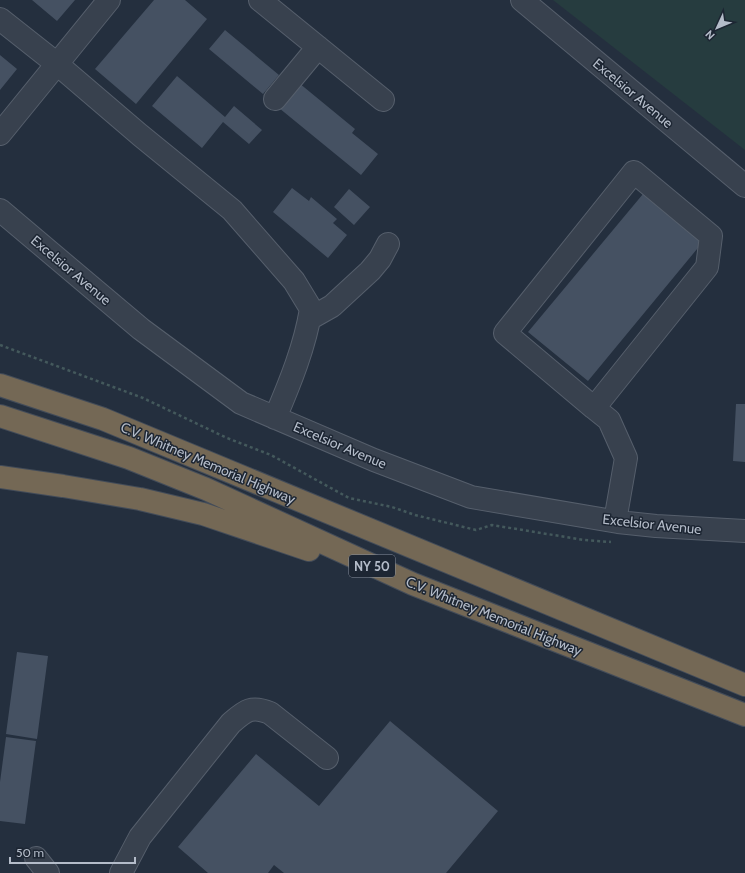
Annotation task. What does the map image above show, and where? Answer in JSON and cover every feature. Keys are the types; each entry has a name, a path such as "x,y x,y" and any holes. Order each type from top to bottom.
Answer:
{"highway":[{"name":"C.V. Whitney Memorial Highway","path":"0,386 103,419 745,685"},
{"name":"C.V. Whitney Memorial Highway","path":"0,416 129,458 199,486 413,584 745,715"},
{"path":"0,477 140,499 203,514 413,584"}],"street":[{"path":"0,134 109,0"},
{"path":"260,0 383,100"},
{"name":"Excelsior Avenue","path":"522,0 745,186"},
{"path":"0,19 57,64 140,135 232,210 294,281 311,309 286,392 275,418"},
{"path":"275,99 318,47"},
{"path":"594,408 707,267 711,236 634,172 505,332 594,408 609,420 626,458 614,521"},
{"name":"Excelsior Avenue","path":"0,210 154,338 241,403 275,418 374,460 471,497 614,521 656,526 745,531"},
{"path":"309,319 332,306 370,270 380,259 388,244"},
{"path":"128,870 140,837 231,723 245,711 260,709 270,713 327,758"}],"path":[{"path":"0,345 143,398 228,438 271,455 350,498 392,507 415,515 476,530 492,525"}],"green space":[{"path":"553,0 745,0 745,150"}],"building":[{"path":"32,0 75,0 57,21"},
{"path":"154,0 185,0 207,19 136,104 95,69"},
{"path":"225,30 279,75 263,94 209,49"},
{"path":"0,55 17,69 0,90"},
{"path":"177,76 225,117 234,106 262,130 249,144 223,122 202,148 152,106"},
{"path":"299,83 355,129 352,133 378,154 361,175 279,108"},
{"path":"292,188 309,201 311,197 337,219 333,223 347,235 328,258 273,212"},
{"path":"349,189 370,207 354,225 334,207"},
{"path":"643,194 702,243 588,381 528,332"},
{"path":"736,404 745,404 745,462 733,461"},
{"path":"17,652 48,656 37,739 6,734"},
{"path":"390,721 498,811 446,873 284,873 274,865 268,873 208,873 178,847 256,754 319,806"},
{"path":"6,737 36,741 25,824 0,821 0,782"}]}
